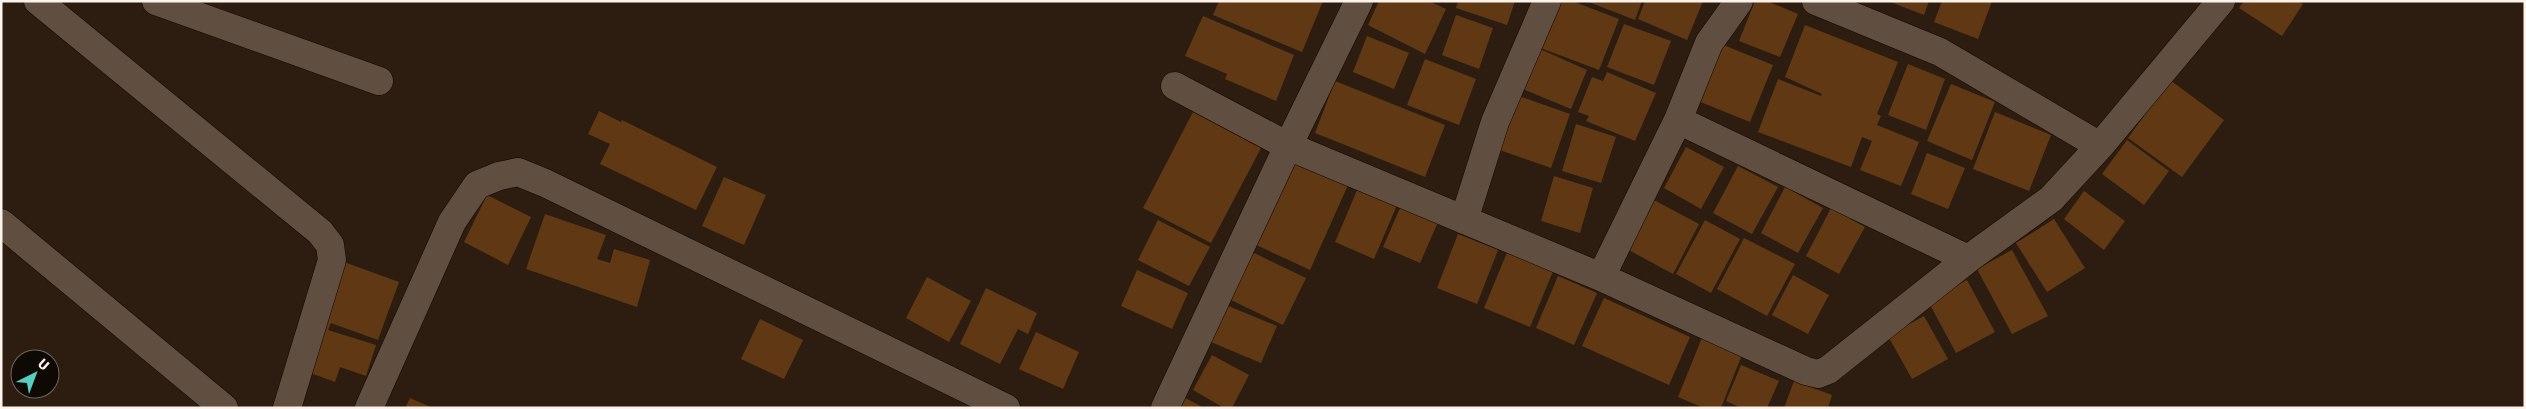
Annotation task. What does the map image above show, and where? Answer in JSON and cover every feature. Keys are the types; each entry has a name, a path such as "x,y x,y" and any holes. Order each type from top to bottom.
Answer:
{"street":[{"path":"38,1 320,232 330,245 332,260 287,408"},
{"path":"156,1 379,81"},
{"path":"1165,408 1288,146 1360,1"},
{"path":"1464,220 1495,122 1547,1"},
{"path":"1601,277 1678,120 1709,43 1740,1"},
{"path":"1816,1 1940,52 2100,146"},
{"path":"1175,86 1288,146 1601,277 1806,371 1818,374 1828,370 1968,259 2051,199 2100,146 2221,1"},
{"path":"1678,120 1968,259"},
{"path":"369,408 452,222 476,185 499,176 518,172 545,183 1006,408"},
{"path":"1,223 224,408"}],"building":[{"path":"1219,1 1323,1 1302,52 1213,15"},
{"path":"1379,1 1429,1 1446,9 1425,54 1368,25"},
{"path":"1458,1 1515,1 1507,25 1456,8"},
{"path":"1554,1 1572,1 1619,19 1599,70 1538,47"},
{"path":"1586,1 1642,1 1635,20"},
{"path":"1645,1 1703,1 1687,40 1638,19"},
{"path":"1755,1 1767,1 1798,14 1780,57 1739,41"},
{"path":"1888,1 1929,1 1924,15"},
{"path":"1942,1 1992,1 1978,39 1934,22"},
{"path":"2244,1 2299,1 2303,4 2282,36 2239,8"},
{"path":"1456,15 1493,28 1479,69 1442,55"},
{"path":"1203,16 1294,55 1276,101 1225,79 1227,74 1185,56"},
{"path":"1624,24 1671,41 1654,85 1607,67"},
{"path":"1805,25 1898,62 1877,114 1881,116 1877,125 1919,142 1901,186 1860,170 1872,141 1862,137 1851,167 1758,132 1778,79 1821,96 1822,94 1785,77"},
{"path":"1367,36 1409,53 1394,89 1353,72"},
{"path":"1716,42 1773,65 1750,122 1693,99"},
{"path":"1540,49 1587,70 1571,109 1523,89"},
{"path":"1425,59 1476,79 1459,125 1407,105"},
{"path":"1908,64 1945,79 1926,130 1888,115"},
{"path":"1607,72 1656,93 1635,141 1586,121 1589,116 1578,112 1592,77 1603,81"},
{"path":"2170,80 2224,120 2182,177 2128,138"},
{"path":"1335,81 1445,125 1425,177 1315,133"},
{"path":"1951,84 1995,102 1972,160 1927,141"},
{"path":"1516,95 1570,114 1551,168 1497,149"},
{"path":"599,111 621,122 622,120 717,167 696,210 600,164 610,144 588,134"},
{"path":"1193,112 1261,148 1211,243 1143,208"},
{"path":"1995,112 2051,135 2029,191 1973,169"},
{"path":"1576,124 1616,137 1601,183 1562,171"},
{"path":"2127,140 2169,171 2144,205 2102,174"},
{"path":"1686,147 1724,167 1701,209 1664,188"},
{"path":"1927,153 1965,168 1948,209 1911,194"},
{"path":"1294,157 1349,183 1310,270 1254,244"},
{"path":"1738,166 1778,187 1752,234 1713,213"},
{"path":"1554,176 1593,188 1580,233 1541,221"},
{"path":"724,177 766,195 744,245 702,226"},
{"path":"1785,187 1823,208 1798,253 1761,233"},
{"path":"1358,188 1397,205 1374,259 1335,242"},
{"path":"2084,191 2125,221 2104,250 2064,219"},
{"path":"487,195 531,217 508,265 464,242"},
{"path":"1652,199 1699,224 1673,274 1625,248"},
{"path":"1401,206 1438,222 1420,263 1383,247"},
{"path":"1831,208 1865,227 1839,274 1806,256"},
{"path":"545,214 606,235 597,259 610,263 614,249 650,260 637,307 526,269"},
{"path":"2054,219 2085,268 2047,292 2016,243"},
{"path":"1158,220 1210,247 1189,286 1138,260"},
{"path":"1705,220 1740,239 1711,293 1676,274"},
{"path":"1458,234 1498,250 1477,304 1437,288"},
{"path":"1744,238 1795,264 1767,316 1717,289"},
{"path":"1508,250 1554,269 1530,327 1484,308"},
{"path":"2012,250 2048,316 2012,334 1977,269"},
{"path":"1252,252 1306,278 1283,325 1229,299"},
{"path":"344,262 399,282 378,340 331,323 328,330 376,345 366,376 340,367 335,382 305,371"},
{"path":"1137,270 1188,293 1172,329 1121,306"},
{"path":"1793,275 1829,295 1808,334 1772,315"},
{"path":"1558,276 1597,293 1574,345 1536,328"},
{"path":"927,277 971,301 949,342 906,318"},
{"path":"1967,280 1995,332 1956,353 1928,301"},
{"path":"986,288 1037,313 1028,334 1018,329 1000,364 960,344"},
{"path":"1604,298 1690,337 1669,385 1582,346"},
{"path":"1226,305 1277,326 1261,363 1211,342"},
{"path":"1924,316 1948,359 1912,379 1888,336"},
{"path":"760,319 803,340 784,379 741,359"},
{"path":"1036,332 1079,352 1063,389 1019,369"},
{"path":"1703,335 1743,352 1721,408 1704,408 1678,397"},
{"path":"1212,355 1249,375 1232,408 1224,408 1193,390"},
{"path":"1741,365 1779,381 1767,408 1741,408 1726,401"},
{"path":"1794,381 1832,395 1828,408 1784,408"},
{"path":"1178,394 1204,408 1171,408"},
{"path":"410,398 433,408 405,408"}]}
